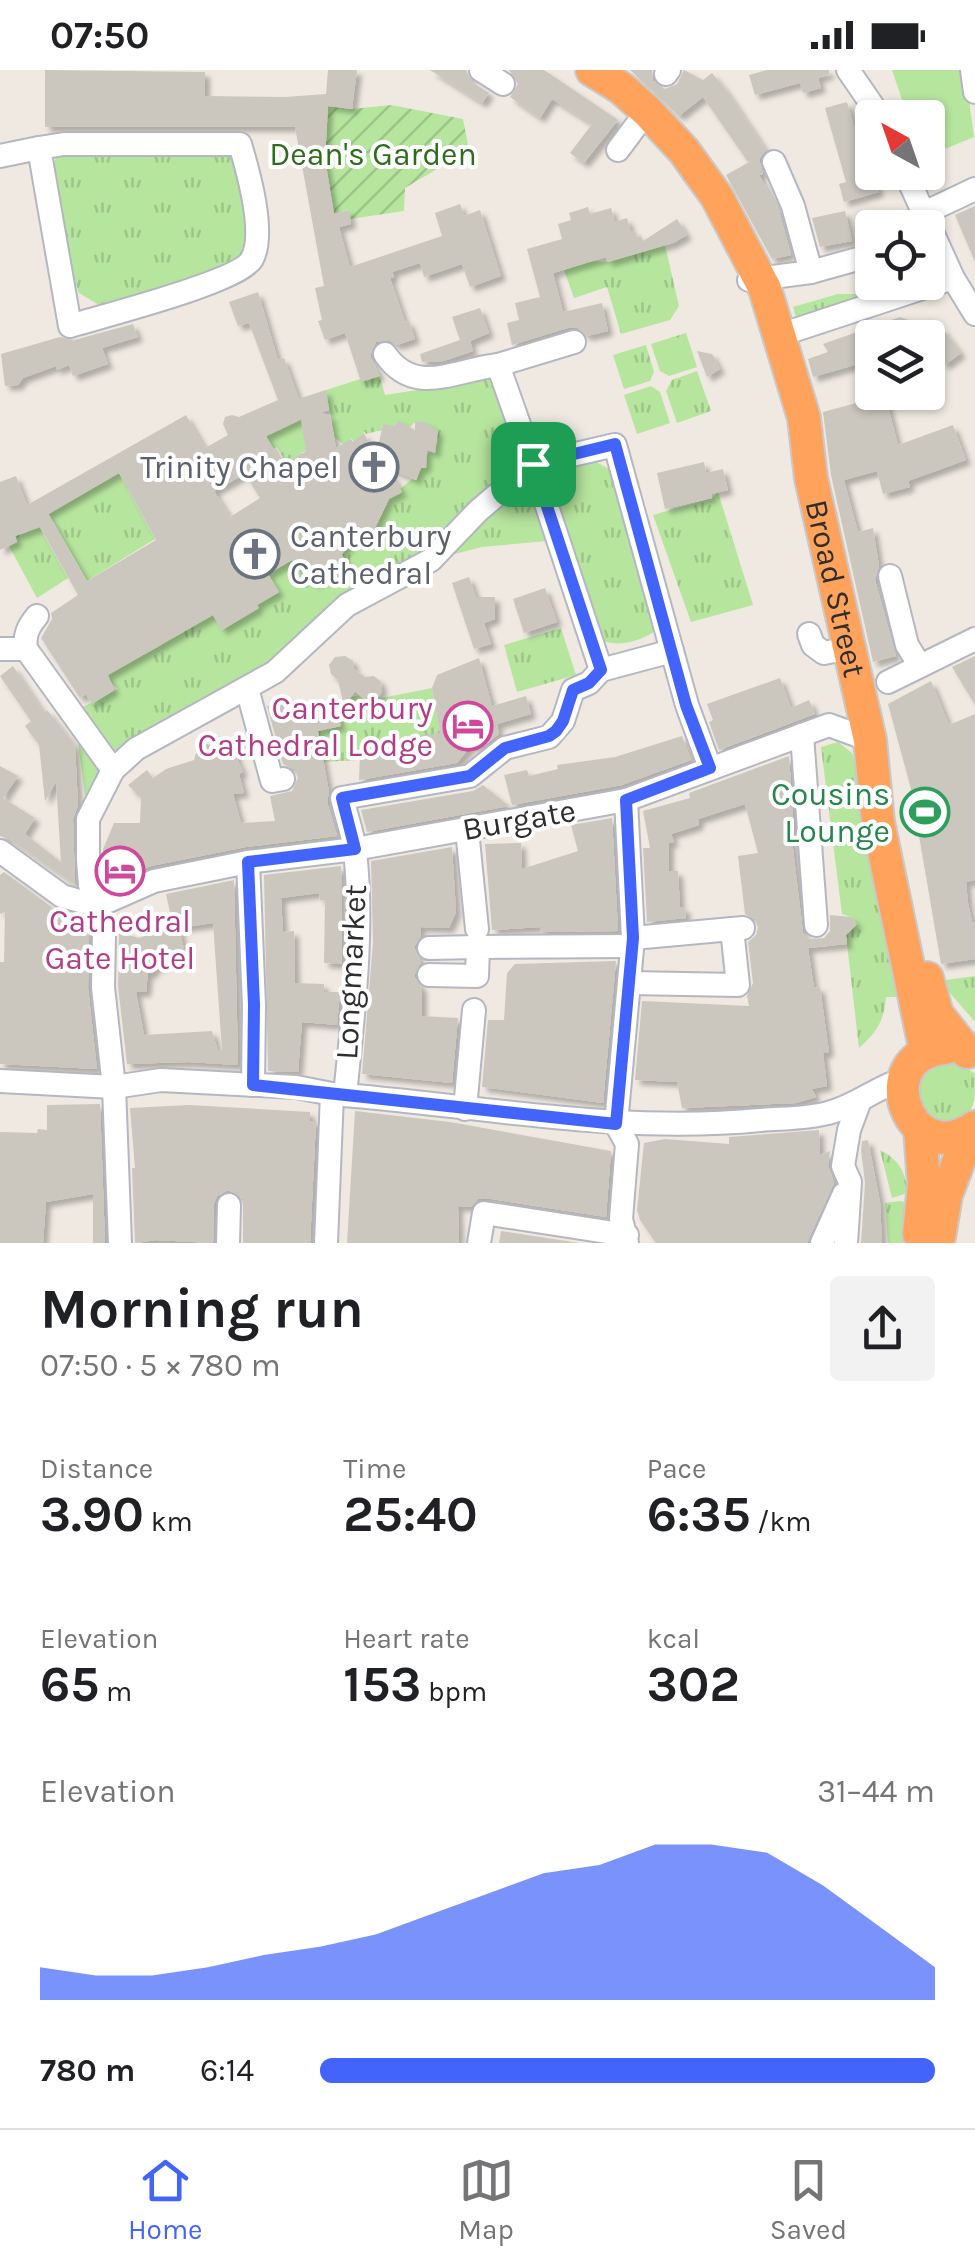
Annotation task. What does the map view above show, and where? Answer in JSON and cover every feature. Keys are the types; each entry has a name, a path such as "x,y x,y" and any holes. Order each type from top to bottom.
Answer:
{"highway":[{"name":"Broad Street","path":"592,70 647,111 717,197 780,335 804,418 811,478 872,751"},
{"name":"Broad Street","path":"752,274 790,428 811,478"},
{"path":"872,751 878,822 926,1052"},
{"path":"872,751 899,817 928,985 937,1014 971,1055"},
{"path":"917,1243 924,1184 920,1128 904,1106 904,1079 916,1059 926,1052 940,1048 971,1055"},
{"path":"920,1128 944,1137 972,1129"},
{"path":"938,1243 946,1195 972,1129"}],"street":[{"path":"481,70 503,84"},
{"path":"848,70 869,100"},
{"path":"972,70 975,92"},
{"path":"618,150 647,111"},
{"path":"0,156 38,148 64,144 240,144 254,202 255,254 248,264 223,279 70,326 38,148"},
{"path":"774,162 793,206 811,272"},
{"path":"931,210 975,190"},
{"path":"752,274 811,272 855,259"},
{"path":"945,265 975,314"},
{"path":"780,335 952,278"},
{"path":"385,354 395,369 411,378 432,379 468,368 498,365 574,342"},
{"path":"498,365 601,670 672,652"},
{"path":"120,1243 114,1087 103,986 104,934 90,885 88,819 112,770 136,749 274,672 347,605 431,560 478,511 533,464 615,444 686,705 710,768"},
{"path":"890,576 907,644 920,666"},
{"path":"37,616 28,628 26,649 112,770"},
{"path":"809,634 813,645 824,653 848,648"},
{"path":"888,682 975,639"},
{"path":"0,649 26,649"},
{"name":"Longmarket","path":"326,1243 338,1095 354,1004 358,910 353,841 342,798 470,776 505,748 549,736 563,721 573,690 589,683 601,670"},
{"path":"247,688 272,781 283,779"},
{"name":"Burgate","path":"97,906 154,882 248,862 353,841 467,830 626,800 829,725 872,751"},
{"path":"802,735 816,925"},
{"path":"479,1243 484,1212 627,1239 621,1219 627,1144 616,1124 633,942 626,800"},
{"path":"429,976 477,976 485,941 467,830"},
{"path":"2,856 62,896 97,906"},
{"path":"248,862 253,1085"},
{"path":"430,948 485,941 633,942 738,928 738,985 629,983"},
{"path":"465,1109 474,1010"},
{"path":"0,1082 114,1087 161,1080 296,1087 338,1095 616,1124 735,1123 825,1114 860,1104 882,1085 904,1079"},
{"path":"846,1243 850,1182 843,1166 849,1130 860,1104"},
{"path":"822,1243 850,1182"},
{"path":"228,1243 229,1205"}],"green space":[{"path":"892,70 965,70 974,137 945,149 945,100 902,100"},
{"name":"Dean's Garden","path":"391,105 463,119 469,150 405,188 404,211 350,219 348,210 334,214 325,159 328,106 352,109"},
{"path":"227,151 245,186 244,255 218,272 104,308 79,293 69,265 51,168 59,152"},
{"path":"665,245 679,306 670,320 621,334 607,287 574,298 564,270"},
{"path":"838,294 855,294 857,300 796,318 793,307"},
{"path":"686,333 697,367 669,376 660,371 651,344"},
{"path":"646,345 654,372 650,381 624,389 613,355"},
{"path":"486,371 503,377 547,541 482,547 431,560 136,749 88,819 71,713 118,689 108,680 107,673 158,647 163,640 179,635 178,632 211,612 222,630 279,592 268,574 292,560 298,571 305,567 315,583 346,563 332,537 342,530 353,537 359,531 372,537 389,499 396,491 401,493 400,489 412,479 416,480 418,476 413,474 438,440 429,425 416,421 410,427 398,421 392,430 383,424 382,430 366,434 364,431 363,436 354,442 351,438 346,446 335,438 329,407 304,413 310,449 301,453 306,464 292,472 277,447 270,450 263,438 302,420 295,400 379,373 385,395 436,387"},
{"path":"697,371 711,411 677,423 666,391 672,380"},
{"path":"651,386 660,392 670,423 637,434 624,395"},
{"path":"594,461 611,470 654,625 654,632 629,642 603,641 553,488 552,478 558,469"},
{"path":"119,473 155,539 87,581 49,514"},
{"path":"718,492 753,605 691,622 653,515 712,498"},
{"path":"31,512 68,578 37,598 9,546 17,542 15,536 28,532 22,516"},
{"path":"561,628 576,675 517,692 504,645"},
{"path":"432,688 441,739 421,735 412,745 384,750 379,746 360,754 358,760 323,762 318,731 341,726 338,716 351,697 360,695 367,701"},
{"path":"838,742 852,753 855,762 900,997 886,997 879,1025 859,1048 846,935 856,926 851,917 842,914 821,747"},
{"path":"975,976 975,1022 944,986 946,980"},
{"path":"948,1060 959,1062 975,1074 974,1097 967,1113 942,1124 924,1114 919,1085 929,1070"},
{"path":"880,1150 900,1167 907,1193 892,1198"},
{"path":"885,1203 913,1204 909,1243 888,1243"}],"building":[{"path":"45,70 205,72 205,96 285,97 326,94 328,70 357,70 352,109 328,106 325,159 334,214 349,210 351,224 339,227 350,267 442,236 435,213 460,204 464,216 480,210 501,276 470,287 462,264 424,277 420,263 392,272 394,277 390,278 405,322 409,321 415,339 397,345 389,340 376,342 370,356 380,376 361,382 345,333 325,340 318,321 322,320 315,288 324,286 295,127 45,127"},
{"path":"430,70 466,70 472,82 489,93 482,103"},
{"path":"509,70 544,70 618,120 584,163 570,153 592,124 552,99 540,118 510,97 518,84"},
{"path":"630,70 652,70 653,81 665,89 677,84 684,70 703,80 712,73 766,150 759,159 763,174 759,175 779,211 791,255 772,259 726,175 751,161 703,97 679,116"},
{"path":"767,70 829,70 829,74 818,78 821,88 803,93 800,83 755,95 749,75"},
{"path":"847,102 855,130 855,190 879,192 844,202 839,184 846,182 825,108"},
{"path":"975,206 975,262 955,215"},
{"path":"588,207 590,214 611,208 615,222 627,218 631,232 635,231 643,241 677,219 687,235 673,243 608,262 606,257 553,273 563,312 602,303 608,331 587,336 571,327 512,345 507,323 519,320 515,303 540,297 527,249 562,239 558,224 571,220 569,213"},
{"path":"845,211 852,241 820,247 812,218"},
{"name":"Canterbury Cathedral","path":"258,292 278,360 284,358 299,399 326,390 329,410 320,413 330,415 336,448 364,433 376,456 383,424 395,426 398,420 415,430 415,421 425,422 438,431 435,453 427,450 426,468 421,468 416,480 388,468 402,492 389,499 371,535 358,528 342,555 347,563 314,583 305,567 298,571 292,560 268,574 279,592 257,605 259,608 222,630 213,615 108,675 114,690 92,704 86,694 80,698 41,638 52,619 51,613 78,595 40,527 15,536 17,542 0,550 0,482 16,476 27,505 186,415 205,448 228,435 223,424 225,417 239,417 278,400 249,323 238,326 229,302","holes":["301,419 306,451 283,465 266,436","119,473 156,540 87,581 48,514","245,474 260,498 230,517 214,491"]},
{"path":"480,308 489,333 470,341 473,351 444,361 422,362 420,354 460,340 452,317"},
{"path":"133,324 138,337 102,348 108,364 73,376 69,365 57,370 56,366 23,378 18,385 5,386 1,354 60,337 74,340"},
{"path":"945,332 961,353 945,365"},
{"path":"855,333 855,365 813,377 808,359 828,352 823,344"},
{"path":"697,351 712,354 720,369 707,377"},
{"path":"855,403 855,410 889,410 898,445 953,425 966,460 908,481 910,487 883,494 877,471 844,480 858,532 873,528 879,566 875,580 896,656 873,662 831,475 823,412"},
{"path":"704,462 706,473 723,469 728,490 711,494 712,498 665,509 657,473"},
{"path":"469,577 476,597 495,597 495,619 484,623 491,644 474,649 452,583"},
{"path":"545,588 557,622 524,633 513,599"},
{"path":"345,656 365,677 374,676 381,682 382,692 367,702 355,691 338,716 341,726 318,731 329,792 327,802 337,836 246,847 151,866 105,883 103,849 114,823 140,823 141,798 128,785 147,770 153,778 166,769 194,760 198,747 206,744 223,747 241,737 236,756 243,772 239,774 244,793 233,794 241,823 275,821 270,796 292,791 298,777 294,769 283,764 267,706 279,705 283,694 296,710 343,702 338,680 329,665 335,657"},
{"path":"975,656 975,705 952,667"},
{"name":"Canterbury Cathedral Lodge","path":"479,658 492,706 526,696 531,714 497,724 499,734 485,745 470,747 457,763 359,780 360,754 379,746 384,750 412,745 421,735 440,733 432,688 437,675"},
{"path":"13,666 44,713 47,710 75,745 75,884 0,836 0,766 18,776 3,798 35,818 25,834 61,862 56,782 45,801 39,745 25,726 31,721 0,676"},
{"path":"780,678 791,708 809,700 815,714 719,750 707,704"},
{"path":"931,681 949,725 975,714 975,880 966,882 975,922 975,959 941,964 911,789 888,704"},
{"path":"682,736 691,760 622,785 512,805 504,775 527,770 529,776 558,769 557,765 615,757"},
{"path":"789,756 791,832 803,933 810,939 824,938 830,931 830,915 851,917 857,924 846,935 847,944 808,948 814,988 820,987 829,1052 823,1053 827,1086 812,1089 816,1097 796,1103 682,1108 677,1082 635,1080 642,1001 749,1006 747,996 753,983 748,942 758,928 755,919 745,914 738,856 758,853 745,804 698,819 699,825 671,834 674,842 669,843 669,871 678,871 680,908 685,907 686,918 647,922 643,848 650,848 643,811 690,798 689,793"},
{"path":"483,785 509,806 367,832 361,810 473,791"},
{"path":"612,818 618,931 541,932 540,927 492,930 485,844 521,843 522,869 578,851 571,825"},
{"path":"452,847 456,912 449,928 420,927 421,936 414,947 421,962 414,976 422,988 422,1016 458,1018 452,1083 362,1074 373,943 371,861"},
{"path":"341,866 342,964 324,963 325,900 320,900 319,893 281,898 283,932 294,931 295,983 324,984 324,992 340,992 337,1025 302,1022 298,1072 268,1071 264,875"},
{"path":"4,872 53,908 74,915 78,927 86,926 97,1069 0,1064 0,962 4,962 5,912 0,914 0,875"},
{"path":"234,880 238,1065 127,1064 118,986 119,932 139,938 173,926 166,894","holes":["213,923 222,1050 218,1051 212,1031 144,1035 136,992 146,992 148,973 154,973 153,968 186,958 179,928"]},
{"path":"616,961 603,1103 482,1087 488,1020 504,1020 507,973 515,964"},
{"path":"100,1104 105,1243 93,1243 93,1194 46,1202 43,1243 0,1243 0,1132 47,1130 47,1105"},
{"path":"189,1105 310,1112 310,1121 316,1121 310,1243 243,1243 243,1199 228,1190 217,1196 214,1204 213,1243 135,1243 130,1108"},
{"path":"355,1111 450,1122 611,1151 606,1217 485,1198 471,1207 458,1206 459,1243 347,1243"},
{"path":"819,1130 820,1155 830,1151 828,1165 834,1183 807,1243 656,1243 640,1220 637,1210 644,1143 665,1139 729,1144 729,1137"},
{"path":"868,1140 880,1202 882,1243 861,1243 865,1183 861,1150 862,1141"},
{"path":"501,1231 580,1243 499,1243"}],"place":[{"name":"Trinity Chapel","path":"374,467"},
{"name":"Canterbury Cathedral","path":"255,554"},
{"name":"Canterbury Cathedral Lodge","path":"468,726"},
{"name":"Cousins Lounge","path":"925,812"},
{"name":"Cathedral Gate Hotel","path":"120,871"}],"route":[{"path":"615,444 686,705 710,768 626,800 633,938 616,1124 253,1085 248,862 355,849 342,798 470,776 505,748 556,731 573,690 589,683 601,670 533,464 615,444"}]}
